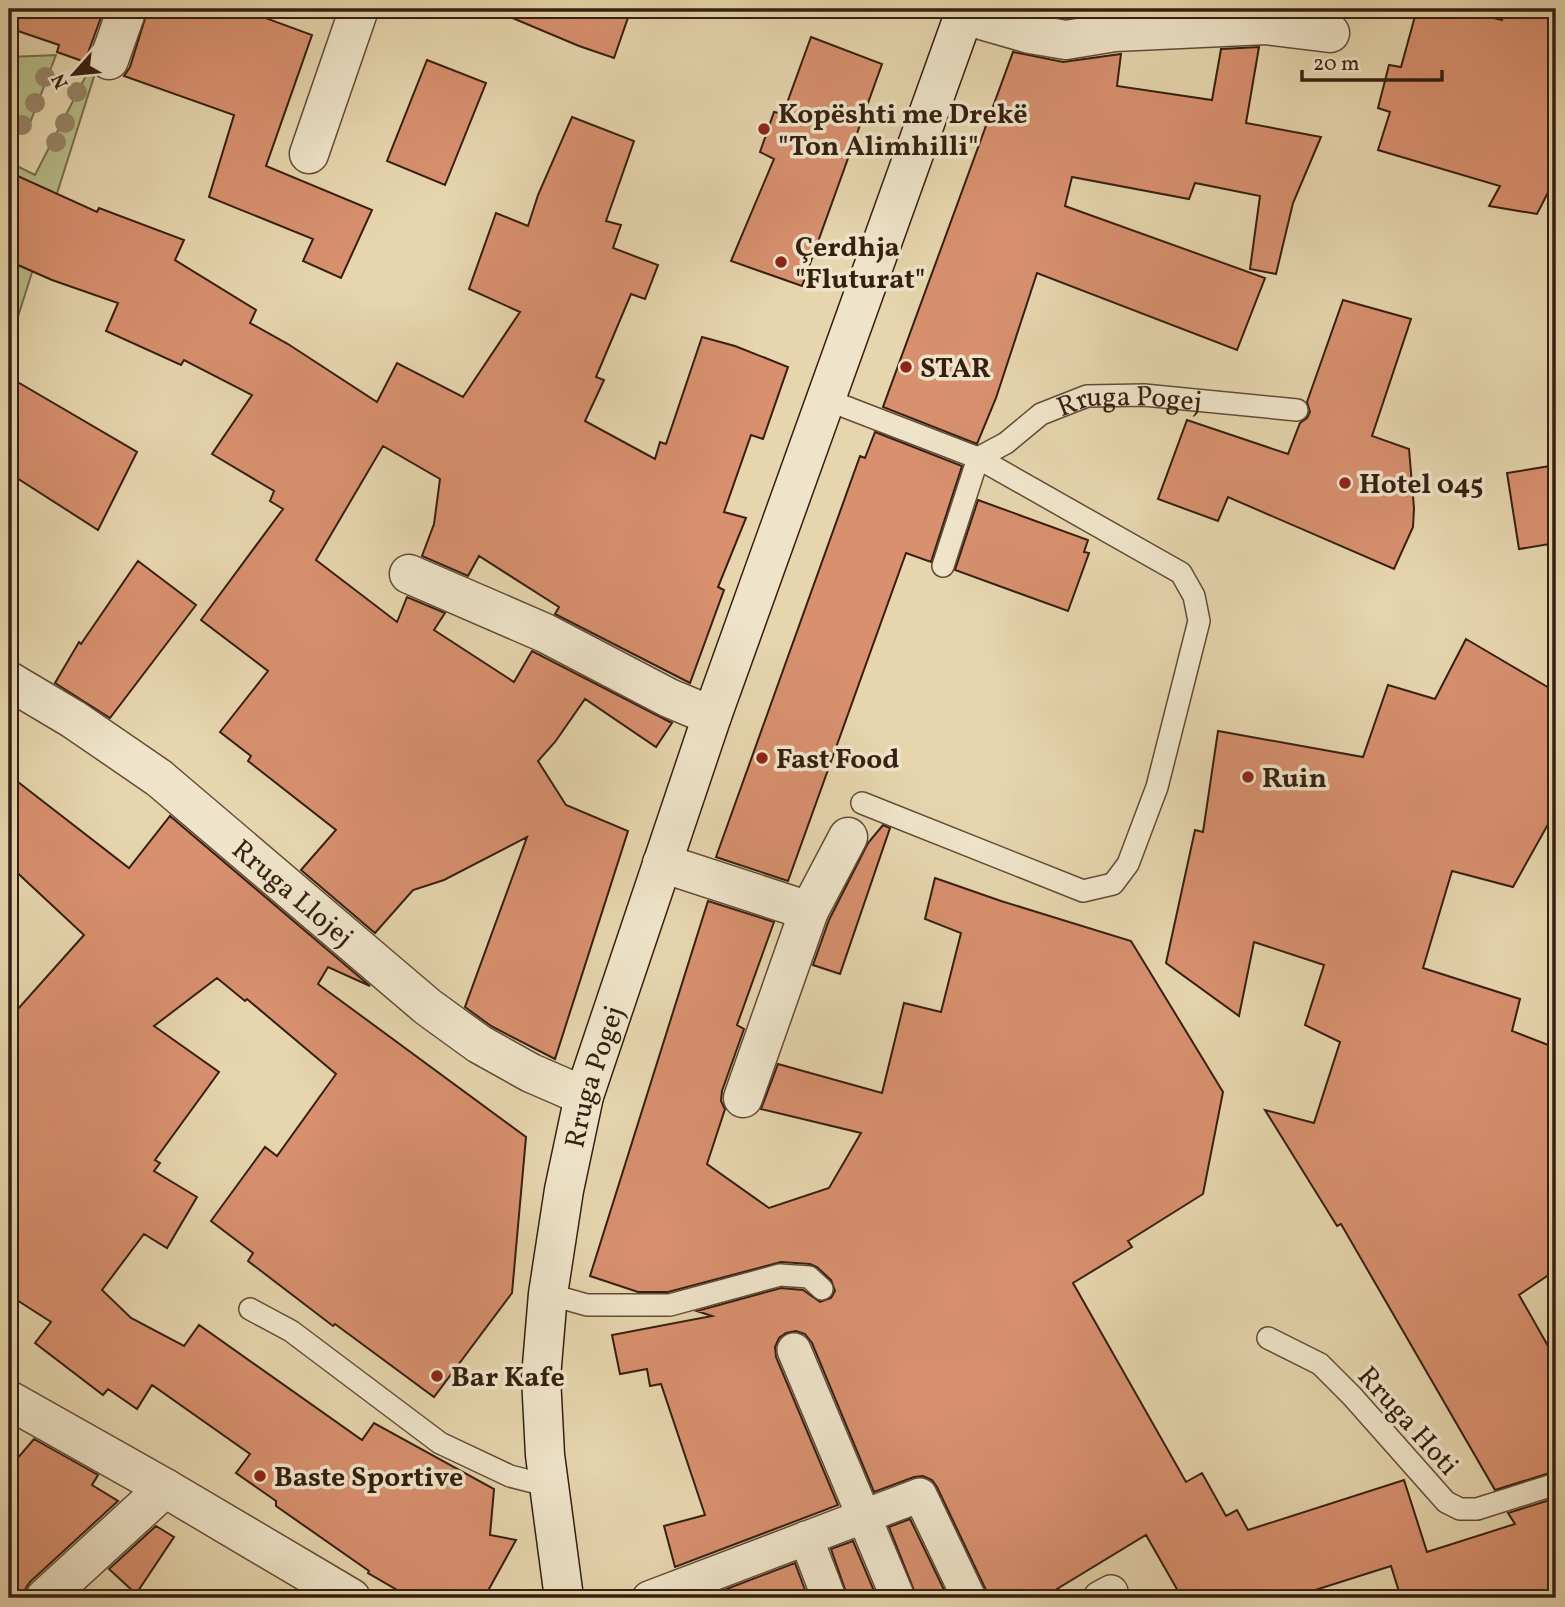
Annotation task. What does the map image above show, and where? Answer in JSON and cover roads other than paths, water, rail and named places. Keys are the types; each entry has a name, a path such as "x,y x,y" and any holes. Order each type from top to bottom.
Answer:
{"street":[{"path":"109,60 127,9"},
{"path":"309,154 359,9"},
{"name":"Rruga Pogej","path":"564,1598 549,1486 541,1377 548,1294 564,1190 584,1096 712,716 965,12 1030,34 1066,40 1115,32 1266,25 1330,33"},
{"path":"408,574 545,633 670,698 712,716"},
{"name":"Rruga Llojej","path":"9,681 73,719 159,778 428,1007 479,1044 520,1067 584,1096"},
{"path":"743,1098 810,911 855,820"},
{"path":"662,863 810,911"},
{"path":"794,1350 898,1598"},
{"path":"9,1400 351,1598"},
{"path":"45,1598 165,1489"},
{"path":"649,1598 920,1495 969,1598"},
{"path":"806,1538 829,1598"}],"lane":[{"name":"Rruga Pogej","path":"978,458 1006,443 1041,414 1087,396 1144,395 1297,410"},
{"path":"825,399 978,458 1181,573 1194,596 1199,621 1157,787 1128,864 1113,884 1083,891 855,820"},
{"path":"943,566 978,458"},
{"path":"548,1294 587,1305 670,1305 780,1275 809,1277 822,1289"},
{"path":"250,1309 291,1331 440,1443 510,1476 549,1486"},
{"name":"Rruga Hoti","path":"1268,1338 1320,1364 1446,1502 1460,1509 1477,1509 1556,1484"}],"place":[{"name":"Kopështi me Drekë \"Ton Alimhilli\"","path":"764,129"},
{"name":"Çerdhja \"Fluturat\"","path":"781,262"},
{"name":"STAR","path":"906,367"},
{"name":"Hotel 045","path":"1345,483"},
{"name":"Fast Food","path":"762,758"},
{"name":"Ruin","path":"1248,777"},
{"name":"Bar Kafe","path":"437,1376"},
{"name":"Baste Sportive","path":"260,1476"}]}
